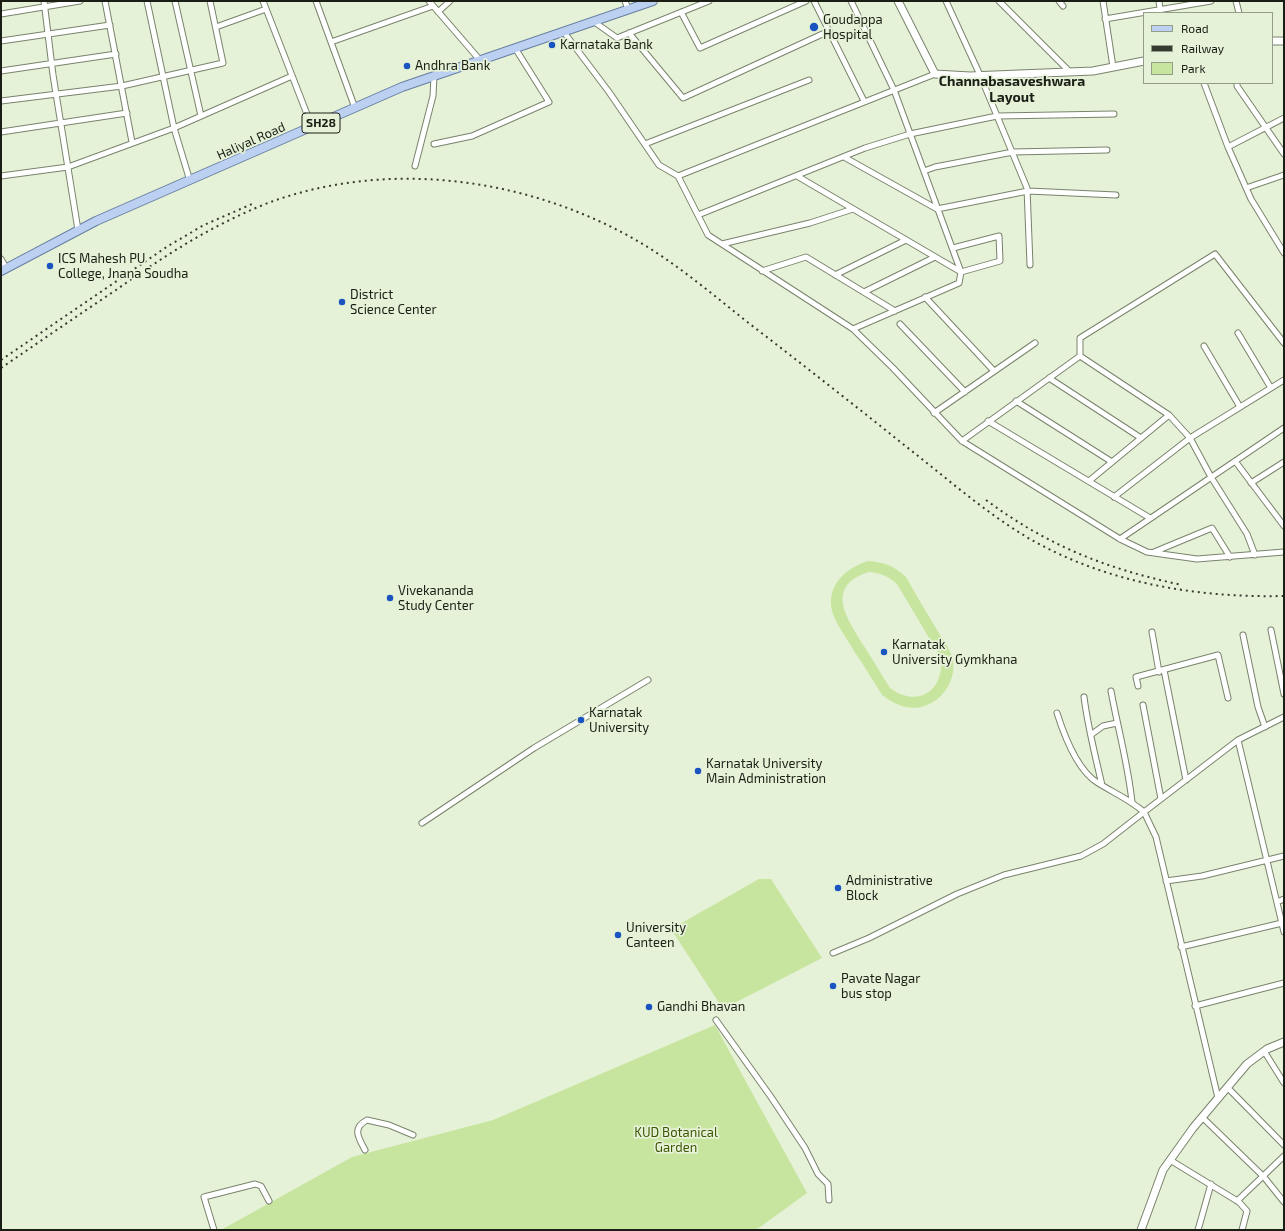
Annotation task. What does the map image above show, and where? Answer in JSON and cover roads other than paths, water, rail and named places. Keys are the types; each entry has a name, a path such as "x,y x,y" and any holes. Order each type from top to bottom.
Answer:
{"main road":[{"name":"Haliyal Road","path":"4,269 78,230 402,87 479,59 653,1"}],"street":[{"path":"44,1 51,64 78,230"},
{"path":"1,14 45,8 80,1"},
{"path":"105,1 132,142"},
{"path":"147,1 174,128 190,181"},
{"path":"175,1 201,116"},
{"path":"1,101 122,86 192,72 223,63 210,1"},
{"path":"263,1 312,127"},
{"path":"316,1 355,108"},
{"path":"429,1 479,59"},
{"path":"438,12 450,1"},
{"path":"625,1 628,9"},
{"path":"593,21 617,38 709,1"},
{"path":"681,12 700,48 806,1"},
{"path":"814,1 864,101"},
{"path":"851,1 894,90 961,272 959,283 853,329"},
{"path":"898,1 935,74"},
{"path":"946,1 998,116 1028,191 1030,265"},
{"path":"999,1 1070,72"},
{"path":"1059,1 1063,6"},
{"path":"1103,1 1113,67"},
{"path":"1159,1 1160,10"},
{"path":"1148,12 1188,3 1211,1"},
{"path":"1236,1 1239,12"},
{"path":"331,42 433,6"},
{"path":"216,27 266,9"},
{"path":"1106,19 1143,13"},
{"path":"1,41 110,25"},
{"path":"563,31 659,165 678,176 708,235 853,329 893,368 962,441 1120,539 1147,552 1197,559 1284,552"},
{"path":"629,33 683,98 829,31"},
{"path":"1273,41 1284,41"},
{"path":"434,144 472,136 549,102 515,48"},
{"path":"1,71 116,54"},
{"path":"678,176 935,74 980,75 1093,71 1143,61"},
{"path":"1,176 68,167 132,142 174,128 292,76"},
{"path":"415,166 433,96 434,76"},
{"path":"645,144 809,80"},
{"path":"1204,84 1228,147 1246,188 1284,253"},
{"path":"1237,84 1265,128 1284,154"},
{"path":"1,132 127,113"},
{"path":"698,215 865,148 910,134 998,116 1114,114"},
{"path":"1228,147 1284,118"},
{"path":"924,171 935,167 1013,152 1107,150"},
{"path":"844,157 937,209 1028,191 1116,195"},
{"path":"1246,188 1284,175"},
{"path":"797,176 961,272 1000,261 999,236 953,248"},
{"path":"722,244 810,223 853,209"},
{"path":"835,275 906,240"},
{"path":"1080,356 1080,338 1215,254 1283,339"},
{"path":"762,271 806,257 895,311"},
{"path":"864,292 935,257"},
{"path":"1,259 4,269"},
{"path":"925,297 994,371"},
{"path":"900,324 965,392"},
{"path":"1238,333 1271,388"},
{"path":"934,413 1035,343"},
{"path":"1204,346 1240,407"},
{"path":"962,441 1080,356"},
{"path":"1080,356 1169,414 1190,438 1210,477 1248,534 1255,555"},
{"path":"1049,378 1141,438"},
{"path":"1114,497 1190,438 1284,380"},
{"path":"1016,401 1112,462"},
{"path":"1089,482 1169,414"},
{"path":"988,421 1150,518"},
{"path":"1120,539 1284,428"},
{"path":"1235,461 1284,526"},
{"path":"1252,483 1284,462"},
{"path":"1153,553 1212,528 1230,557"},
{"path":"1271,630 1284,694"},
{"path":"1152,632 1186,780"},
{"path":"1243,635 1258,707 1265,727"},
{"path":"1138,686 1136,677 1218,655 1228,698"},
{"path":"422,823 534,748 648,680"},
{"path":"1111,691 1117,723 1123,743 1132,802"},
{"path":"1084,697 1088,726 1092,734 1092,747 1097,761 1102,785"},
{"path":"1143,705 1161,799"},
{"path":"1057,713 1066,741 1086,774 1132,802 1144,812 1156,836 1181,947 1218,1098"},
{"path":"833,953 870,938 933,904 1004,875 1081,856 1103,844 1238,740 1284,717"},
{"path":"1092,734 1103,726 1117,723"},
{"path":"1238,740 1284,932"},
{"path":"1166,880 1202,876 1284,856"},
{"path":"1277,902 1284,899"},
{"path":"1181,947 1282,923"},
{"path":"1195,1006 1284,983"},
{"path":"716,1020 772,1097 805,1148 818,1174 828,1184 829,1200"},
{"path":"1141,1230 1158,1182 1170,1160 1202,1117 1247,1064 1264,1051 1284,1042"},
{"path":"1264,1051 1284,1083"},
{"path":"1227,1087 1284,1145"},
{"path":"1202,1117 1264,1176 1284,1202"},
{"path":"365,1150 357,1136 357,1130 358,1126 367,1120 389,1125 413,1135"},
{"path":"1237,1201 1284,1156"},
{"path":"1170,1160 1237,1201 1247,1211 1242,1230"},
{"path":"214,1230 204,1197 255,1184 261,1186 268,1201"},
{"path":"1198,1230 1211,1184"}],"railway":[{"path":"1,368 170,253 227,221 268,203 314,189 362,181 410,179 459,182 507,190 553,203 598,221 641,243 655,252 695,280 970,498 1000,520 1030,539 1059,554 1090,567 1153,585 1218,594 1284,596"},
{"path":"1,360 168,246 204,225 252,204"},
{"path":"986,500 1032,530 1079,554 1128,571 1182,585"}],"place":[{"name":"Goudappa Hospital","path":"814,27"},
{"name":"Karnataka Bank","path":"552,45"},
{"name":"Andhra Bank","path":"407,66"},
{"name":"ICS Mahesh PU College, Jnana Soudha","path":"50,266"},
{"name":"District Science Center","path":"342,302"},
{"name":"Vivekananda Study Center","path":"390,598"},
{"name":"Karnatak University Gymkhana","path":"884,652"},
{"name":"Karnatak University","path":"581,720"},
{"name":"Karnatak University Main Administration","path":"698,771"},
{"name":"Administrative Block","path":"838,888"},
{"name":"University Canteen","path":"618,935"},
{"name":"Pavate Nagar bus stop","path":"833,986"},
{"name":"Gandhi Bhavan","path":"649,1007"}],"district":[{"name":"Channabasaveshwara Layout","path":"1012,90"}],"park label":[{"name":"KUD Botanical Garden","path":"676,1140"}]}
